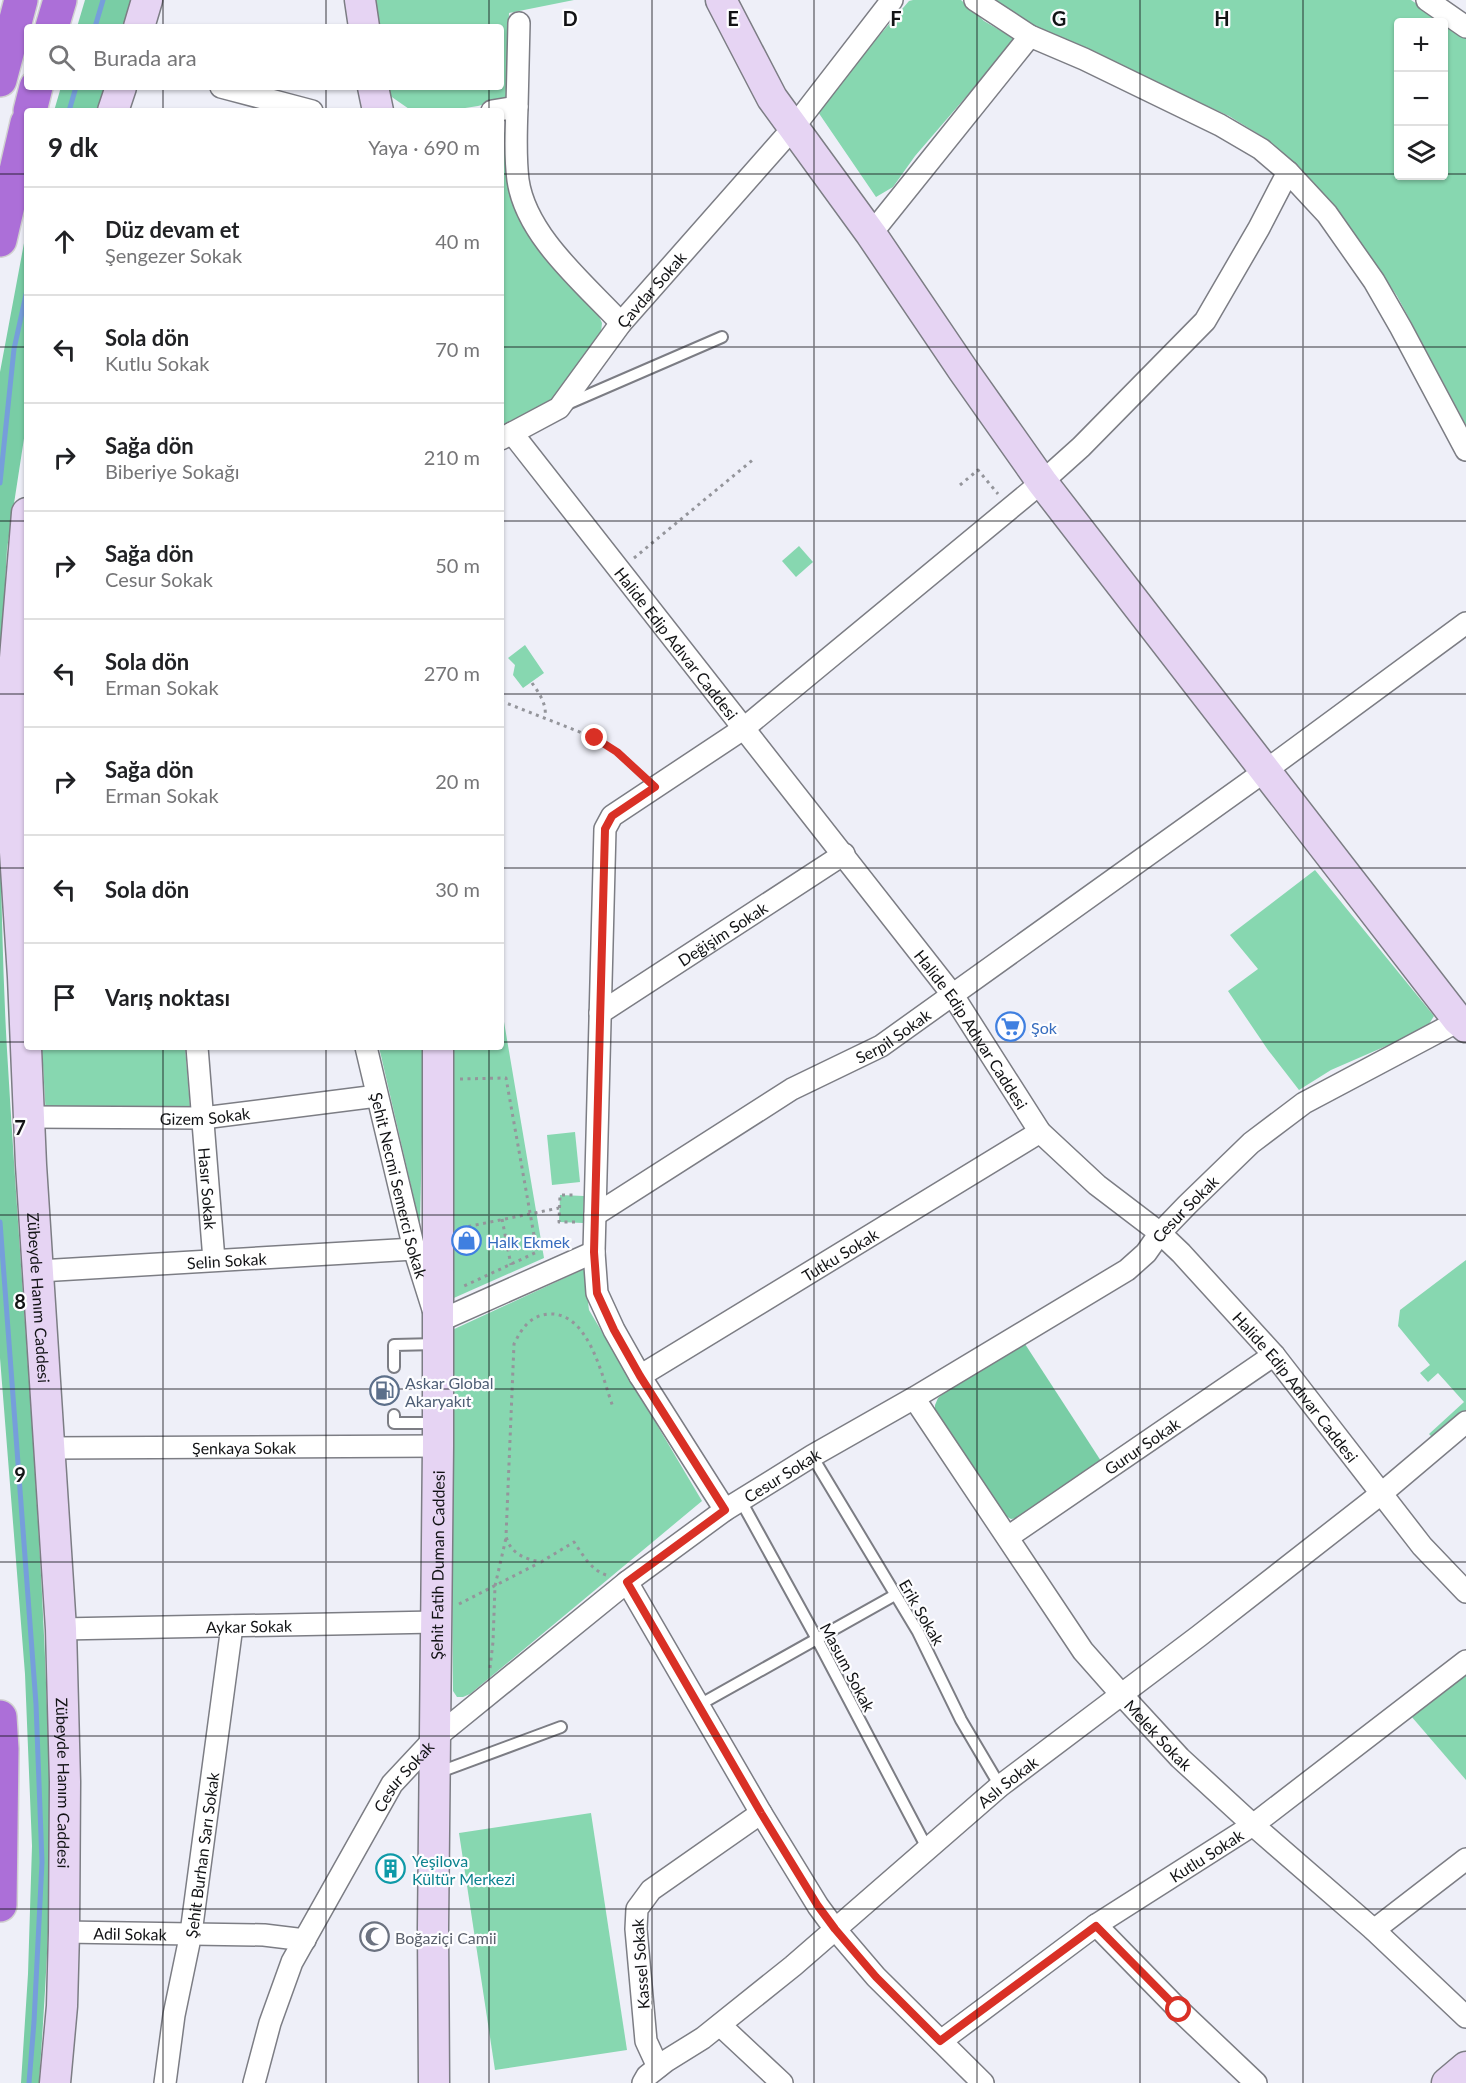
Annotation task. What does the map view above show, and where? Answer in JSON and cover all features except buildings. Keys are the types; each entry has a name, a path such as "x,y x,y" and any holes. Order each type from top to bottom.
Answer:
{"highway":[{"path":"0,80 21,0"},
{"path":"53,24 60,0"},
{"path":"31,108 35,90"},
{"path":"0,240 24,136"},
{"path":"0,1717 2,1749 0,1905"}],"street":[{"path":"141,24 147,0"},
{"path":"360,0 364,24"},
{"path":"721,0 772,98 871,234 1042,482 1265,771 1463,1022"},
{"name":"Çavdar Sokak","path":"506,436 559,408 621,323 793,128 892,0"},
{"path":"975,0 1030,36 1084,59 1220,124 1261,149 1288,172 1327,214 1374,281 1466,450"},
{"path":"1427,0 1466,27"},
{"path":"519,23 515,150 518,183 527,214 544,240 621,323"},
{"path":"871,234 1030,36"},
{"path":"114,108 120,90"},
{"path":"230,90 281,107"},
{"path":"374,90 377,108"},
{"path":"504,109 517,107"},
{"path":"733,1505 640,1376 614,1330 597,1293 594,1252 605,829 612,816 742,729 1042,482 1089,438 1205,321 1259,228 1288,172"},
{"name":"Halide Edip Adıvar Caddesi","path":"506,436 619,570 952,994 1040,1132 1098,1185 1160,1233 1181,1253 1274,1354 1422,1546 1466,1592"},
{"name":"Zübeyde Hanım Caddesi","path":"24,586 21,658 12,714 15,852 22,897 24,960"},
{"name":"Serpil Sokak","path":"596,1212 792,1089 881,1046 1265,771 1466,623"},
{"name":"Değişim Sokak","path":"600,1013 843,854"},
{"name":"Cesur Sokak","path":"254,2083 292,1962 392,1784 435,1738 627,1582 733,1505 1127,1270 1146,1253 1160,1233 1251,1143 1304,1102 1463,1022"},
{"name":"Zübeyde Hanım Caddesi","path":"27,1050 29,1117 61,1629 65,1782 64,1932 62,2006 54,2083"},
{"name":"Hasır Sokak","path":"197,1050 214,1260"},
{"name":"Şehit Necmi Semerci Sokak","path":"367,1050 414,1249 437,1333"},
{"name":"Şehit Fatih Duman Caddesi","path":"434,2083 438,1050"},
{"name":"Gizem Sokak","path":"29,1117 202,1118 377,1096"},
{"name":"Tutku Sokak","path":"640,1376 1040,1132"},
{"name":"Selin Sokak","path":"39,1272 414,1249"},
{"path":"437,1333 515,1287 594,1252"},
{"name":"Gurur Sokak","path":"1008,1537 1274,1354"},
{"name":"Melek Sokak","path":"914,1398 1083,1651 1121,1694 1180,1758 1252,1825 1374,1930 1466,2016"},
{"name":"Aslı Sokak","path":"643,2083 647,2076 658,2067 720,2025 1000,1786 1383,1493 1466,1422"},
{"name":"Şenkaya Sokak","path":"49,1448 438,1435"},
{"path":"627,1582 761,1813 818,1906 876,1977 983,2083"},
{"name":"Aykar Sokak","path":"61,1629 436,1619"},
{"name":"Şehit Burhan Sarı Sokak","path":"165,2083 174,2015 191,1933 232,1626"},
{"name":"Kutlu Sokak","path":"940,2041 1096,1926 1252,1825 1466,1661"},
{"name":"Kassel Sokak","path":"658,2067 646,2041 636,1929 637,1909 651,1890 761,1813"},
{"path":"1374,1930 1466,1859"},
{"path":"1096,1926 1179,2010 1256,2083"},
{"name":"Adil Sokak","path":"64,1932 264,1935 304,1940"},
{"path":"720,2025 782,2083"},
{"path":"1447,2083 1466,2067"}],"lane":[{"path":"559,408 722,337"},
{"path":"394,1367 394,1345 437,1333"},
{"path":"394,1414 394,1423 438,1435"},
{"name":"Erik Sokak","path":"812,1456 918,1632 962,1720 1000,1786"},
{"name":"Masum Sokak","path":"733,1505 817,1639 927,1848"},
{"path":"699,1705 895,1595"},
{"path":"434,1774 561,1727"}],"path":[{"path":"619,570 755,458"},
{"path":"960,485 978,470 1009,509"},
{"path":"532,683 543,702 546,710 545,717"},
{"path":"504,702 595,738 617,752 655,787"},
{"path":"437,1080 506,1078 537,1252 459,1289 459,1279"},
{"path":"560,1195 596,1212 559,1222 560,1195"},
{"path":"460,1228 559,1208"},
{"path":"502,1219 515,1287"},
{"path":"486,1696 494,1642 495,1586 506,1536 514,1344 521,1330 530,1320 542,1315 555,1314 568,1318 580,1328 590,1344 613,1407"},
{"path":"506,1536 508,1546 518,1554 527,1560 541,1562"},
{"path":"436,1619 574,1542 588,1563 601,1573 627,1582"}],"green space":[{"path":"85,0 135,0 128,24 78,24"},
{"path":"370,0 574,0 509,13 507,98 465,108 408,108 385,90 504,90 504,24 373,24"},
{"path":"961,0 984,21 1013,38 1008,48 915,156 893,187 876,197 816,109 909,1"},
{"path":"993,0 1411,0 1438,18 1394,18 1394,180 1448,180 1448,25 1466,37 1466,425 1397,296 1342,216 1303,171 1268,140 1229,116 1031,26"},
{"path":"60,90 108,90 103,108 55,108"},
{"path":"504,132 508,139 531,237 560,276 598,314 602,323 601,332 551,403 504,424"},
{"path":"24,243 24,438 7,549 0,675 0,372"},
{"path":"799,546 813,562 796,577 782,561"},
{"path":"525,645 544,673 523,688 513,675 515,665 508,658"},
{"path":"0,844 7,1050 39,1532 48,1725 50,1887 39,2083 21,2083 28,1974 32,1846 25,1674 0,1358"},
{"path":"1315,870 1434,1016 1429,1024 1416,1033 1331,1070 1299,1090 1268,1050 1228,991 1258,969 1230,935"},
{"path":"504,1022 544,1258 447,1301 450,1050 504,1050"},
{"path":"42,1050 185,1050 191,1118 46,1117"},
{"path":"380,1050 424,1050 420,1225"},
{"path":"575,1132 580,1182 552,1185 547,1135"},
{"path":"560,1195 584,1196 583,1223 559,1222"},
{"path":"1466,1260 1466,1410 1434,1439 1429,1434 1464,1402 1438,1373 1428,1382 1420,1373 1430,1365 1398,1326 1400,1310"},
{"path":"584,1269 589,1310 702,1501 470,1694 457,1697 453,1691 450,1331"},
{"path":"1025,1344 1101,1461 1017,1518 1011,1519 1004,1515 935,1415 935,1405 938,1398 951,1387"},
{"path":"1466,1675 1466,1780 1411,1716"},
{"path":"591,1813 627,2050 495,2070 459,1833"}],"waterway":[{"path":"96,24 103,0"},
{"path":"70,108 75,90"},
{"path":"0,483 14,349 24,304"},
{"path":"0,1222 36,1704 42,1862 29,2083"}],"place":[{"name":"Şok","path":"1010,1027"},
{"name":"Halk Ekmek","path":"466,1241"},
{"name":"Askar Global Akaryakıt","path":"384,1391"},
{"name":"Yeşilova Kültür Merkezi","path":"391,1869"},
{"name":"Boğaziçi Camii","path":"374,1937"}],"route":[{"path":"595,738 617,752 655,787 612,816 605,829 594,1252 597,1293 614,1330 640,1376 725,1510 627,1582 761,1813 818,1906 876,1977 940,2041 1096,1926 1179,2010"}]}
